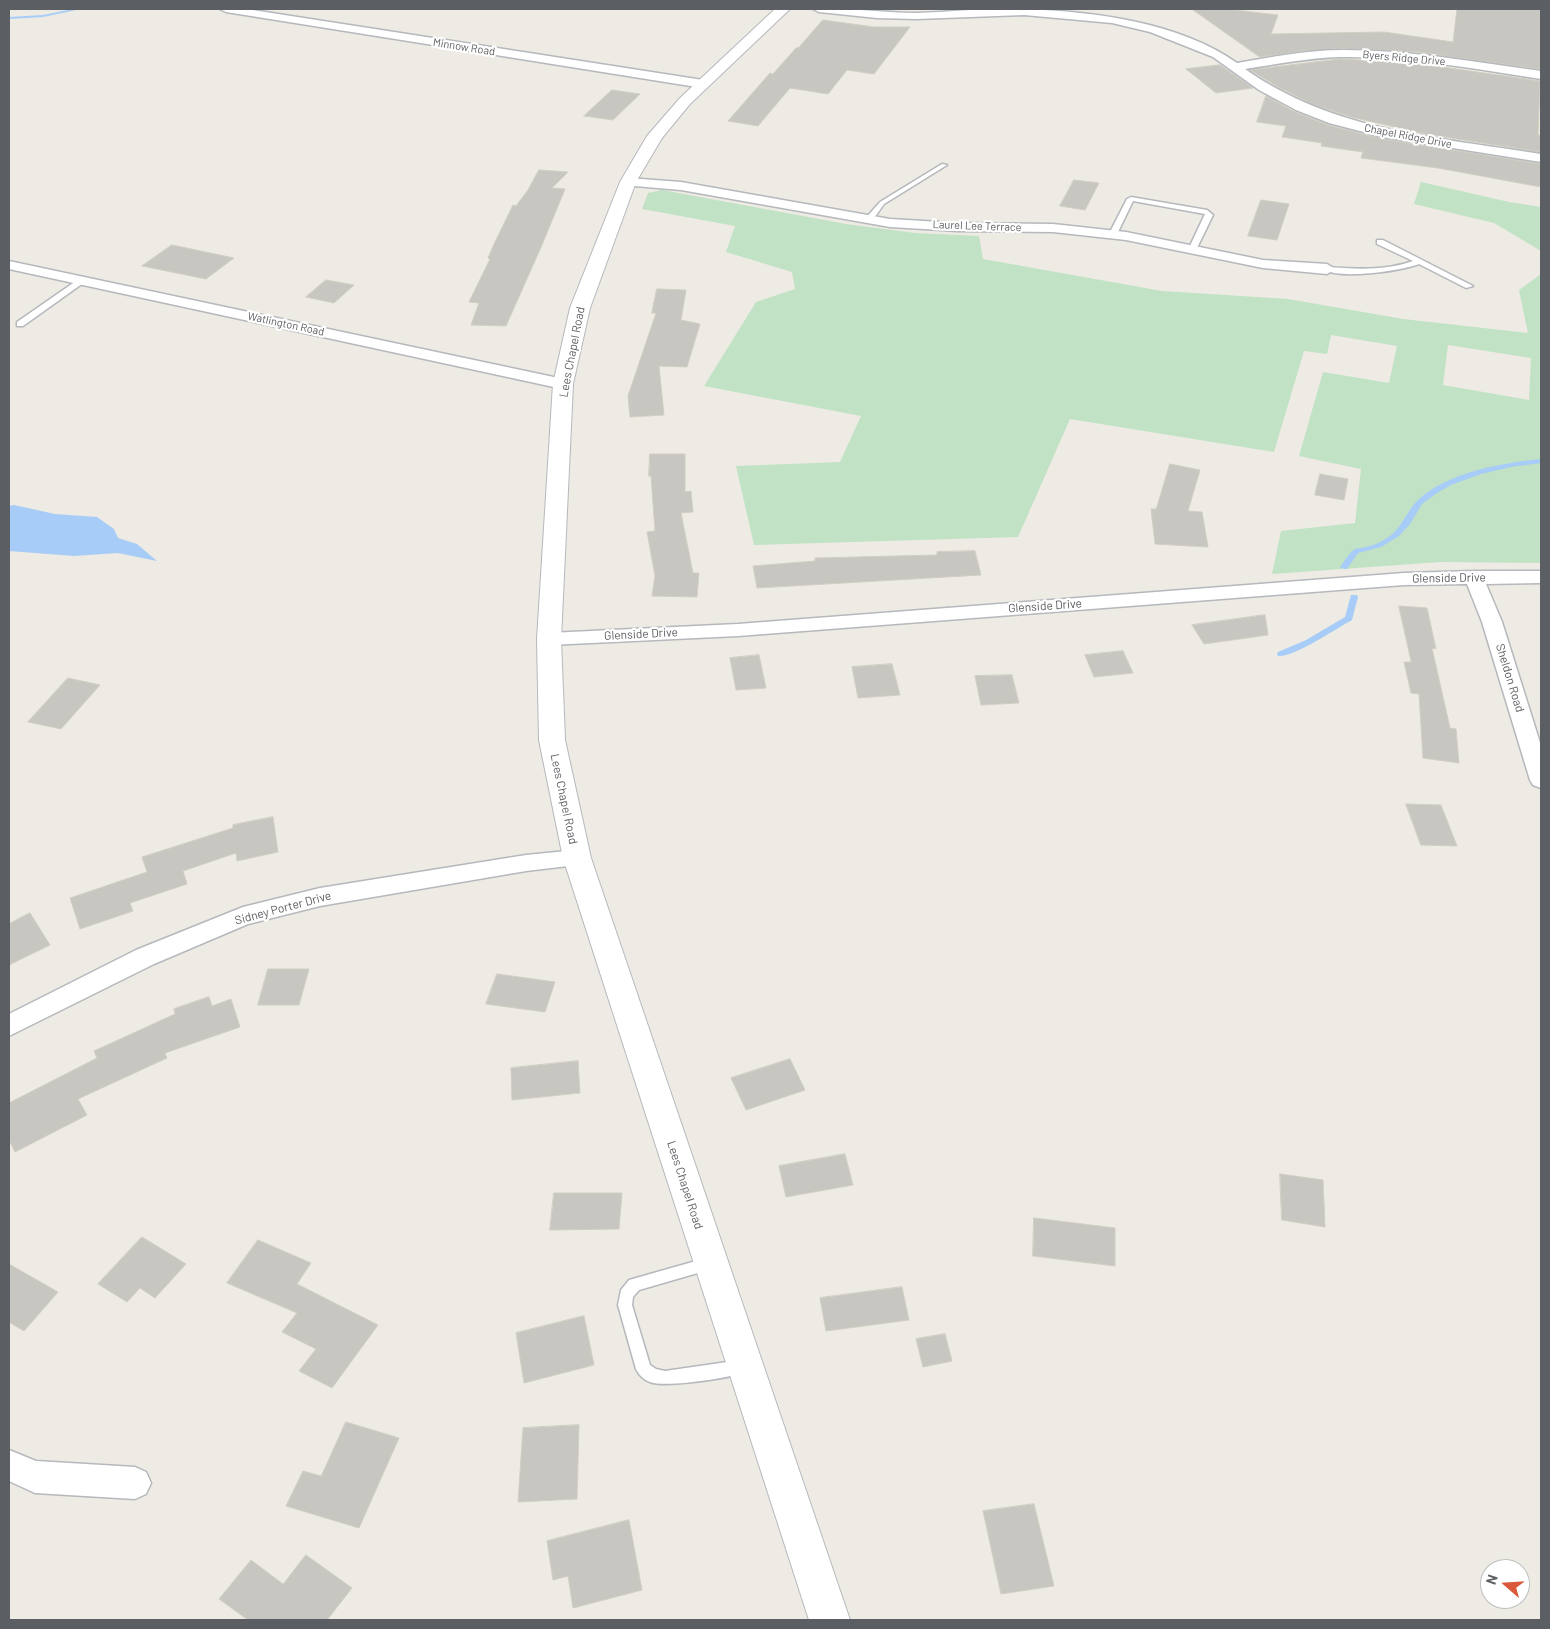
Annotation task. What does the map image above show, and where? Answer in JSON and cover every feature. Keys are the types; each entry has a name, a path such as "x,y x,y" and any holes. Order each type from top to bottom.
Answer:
{"main road":[{"name":"Lees Chapel Road","path":"783,9 702,84 655,136 628,182 580,308 564,384 549,639 552,740 577,858 830,1620"}],"street":[{"name":"Minnow Road","path":"226,9 702,84"},
{"name":"Chapel Ridge Drive","path":"820,9 878,16 1024,12 1112,20 1153,29 1187,40 1238,66 1263,87 1301,107 1334,120 1383,133 1541,158"},
{"name":"Byers Ridge Drive","path":"1238,66 1312,55 1396,55 1541,75"},
{"name":"Laurel Lee Terrace","path":"628,182 681,186 869,220 958,227 1053,228 1112,234 1193,248 1263,264 1327,269"},
{"name":"Watlington Road","path":"9,266 564,384"},
{"name":"Sheldon Road","path":"1474,577 1492,622 1541,780"},
{"name":"Glenside Drive","path":"549,639 738,630 1404,579 1541,577"},
{"name":"Sidney Porter Drive","path":"9,1026 145,957 243,916 320,897 526,863 577,858"},
{"path":"9,1464 35,1477 135,1484"}],"lane":[{"path":"869,220 882,202 944,165"},
{"path":"1112,234 1131,200 1207,212 1209,215 1193,248"},
{"path":"1380,242 1469,286"},
{"path":"1327,269 1376,273 1390,271 1419,262"},
{"path":"20,324 82,281"},
{"path":"711,1263 634,1285 626,1295 625,1305 644,1369 652,1376 665,1378 746,1366"}],"green space":[{"path":"1421,182 1509,202 1541,207 1541,251 1494,223 1414,204"},
{"path":"662,190 846,224 915,233 979,236 983,259 1162,291 1288,299 1403,319 1528,333 1519,290 1541,274 1541,563 1441,562 1272,574 1281,531 1355,523 1361,469 1299,456 1323,372 1389,383 1397,346 1331,335 1327,354 1304,351 1274,452 1070,419 1018,537 754,545 736,466 840,462 861,416 704,386 756,302 795,289 792,272 726,252 735,226 642,209 648,193","holes":["1448,345 1531,358 1529,400 1443,385"]}],"water":[{"path":"14,505 55,514 97,517 114,529 118,538 137,544 157,561 118,553 74,556 9,551 9,506"}],"building":[{"path":"1192,9 1226,9 1278,15 1271,34 1384,32 1453,42 1457,9 1541,10 1541,63 1540,69 1418,52 1343,48 1260,57"},
{"path":"823,20 874,27 910,27 874,74 847,70 828,94 790,88 758,126 728,121 770,73 773,74"},
{"path":"1340,59 1415,63 1540,81 1538,135 1541,135 1541,152 1425,134 1351,117 1315,105 1280,88 1250,70"},
{"path":"1220,65 1253,88 1216,93 1186,69"},
{"path":"612,90 640,94 613,120 584,116"},
{"path":"1266,96 1295,112 1328,125 1383,139 1541,164 1541,187 1438,168 1361,158 1363,152 1321,146 1322,143 1282,137 1286,126 1257,122"},
{"path":"539,170 568,172 552,188 565,189 542,245 506,326 471,325 479,303 469,302 490,259 488,258 494,244 513,205 516,206 528,190"},
{"path":"1074,180 1099,183 1085,210 1060,206"},
{"path":"1261,200 1289,204 1277,240 1248,236"},
{"path":"172,245 234,258 206,279 142,266"},
{"path":"326,280 354,285 334,303 306,297"},
{"path":"657,289 686,290 681,320 700,324 687,367 659,366 664,415 630,417 628,396 656,313 652,313"},
{"path":"650,454 685,454 685,492 691,491 693,512 681,513 693,573 699,573 697,597 652,596 655,576 647,532 655,531 651,476 649,476"},
{"path":"1170,464 1200,470 1188,511 1202,512 1208,547 1155,544 1151,509 1156,509"},
{"path":"1320,474 1348,479 1344,500 1315,495"},
{"path":"975,551 981,575 757,588 753,566 815,561 815,558 937,555 937,552"},
{"path":"1399,606 1427,608 1436,649 1432,648 1450,728 1456,729 1459,763 1423,758 1419,694 1411,693 1404,662 1411,662"},
{"path":"1265,615 1268,635 1204,644 1192,625"},
{"path":"1123,651 1133,673 1094,677 1085,655"},
{"path":"759,655 766,688 736,690 730,658"},
{"path":"892,664 900,695 858,698 852,667"},
{"path":"1012,675 1019,703 981,705 975,676"},
{"path":"68,678 100,685 61,729 28,722"},
{"path":"1406,804 1441,805 1457,846 1421,845"},
{"path":"273,817 278,852 237,861 236,853 183,871 187,884 130,903 133,911 80,929 70,898 147,872 142,857 233,828 233,825"},
{"path":"30,913 50,945 9,965 9,924"},
{"path":"268,969 309,969 299,1005 258,1005"},
{"path":"497,974 555,982 545,1012 486,1004"},
{"path":"209,997 212,1006 231,999 240,1027 165,1053 167,1058 78,1099 87,1115 15,1152 9,1140 9,1103 97,1058 94,1051 175,1014 174,1009"},
{"path":"790,1059 805,1090 746,1110 731,1078"},
{"path":"578,1061 580,1093 512,1100 511,1068"},
{"path":"845,1154 853,1185 786,1197 779,1166"},
{"path":"1280,1174 1323,1180 1325,1227 1282,1220"},
{"path":"554,1193 622,1193 619,1229 550,1230"},
{"path":"1034,1218 1115,1228 1115,1266 1033,1256"},
{"path":"142,1237 186,1264 155,1298 140,1288 127,1302 98,1284"},
{"path":"258,1240 311,1263 297,1284 378,1325 332,1388 299,1371 316,1349 282,1332 297,1313 227,1283"},
{"path":"9,1264 58,1292 24,1331 9,1322"},
{"path":"902,1287 909,1320 826,1331 820,1298"},
{"path":"584,1316 594,1365 524,1383 516,1333"},
{"path":"945,1334 952,1361 923,1367 916,1339"},
{"path":"346,1422 399,1438 359,1528 286,1506 303,1471 321,1476"},
{"path":"579,1425 577,1499 518,1502 523,1428"},
{"path":"1034,1504 1054,1586 1001,1594 983,1511"},
{"path":"629,1520 642,1590 573,1608 568,1576 553,1580 547,1541"},
{"path":"306,1555 352,1588 327,1620 248,1620 219,1599 251,1560 283,1584"}],"waterway":[{"path":"9,18 43,16 79,9"},
{"path":"1344,567 1356,551 1385,543 1397,534 1420,502 1434,491 1463,477 1479,472 1541,461"},
{"path":"1281,654 1309,642 1349,618 1354,597"}]}
